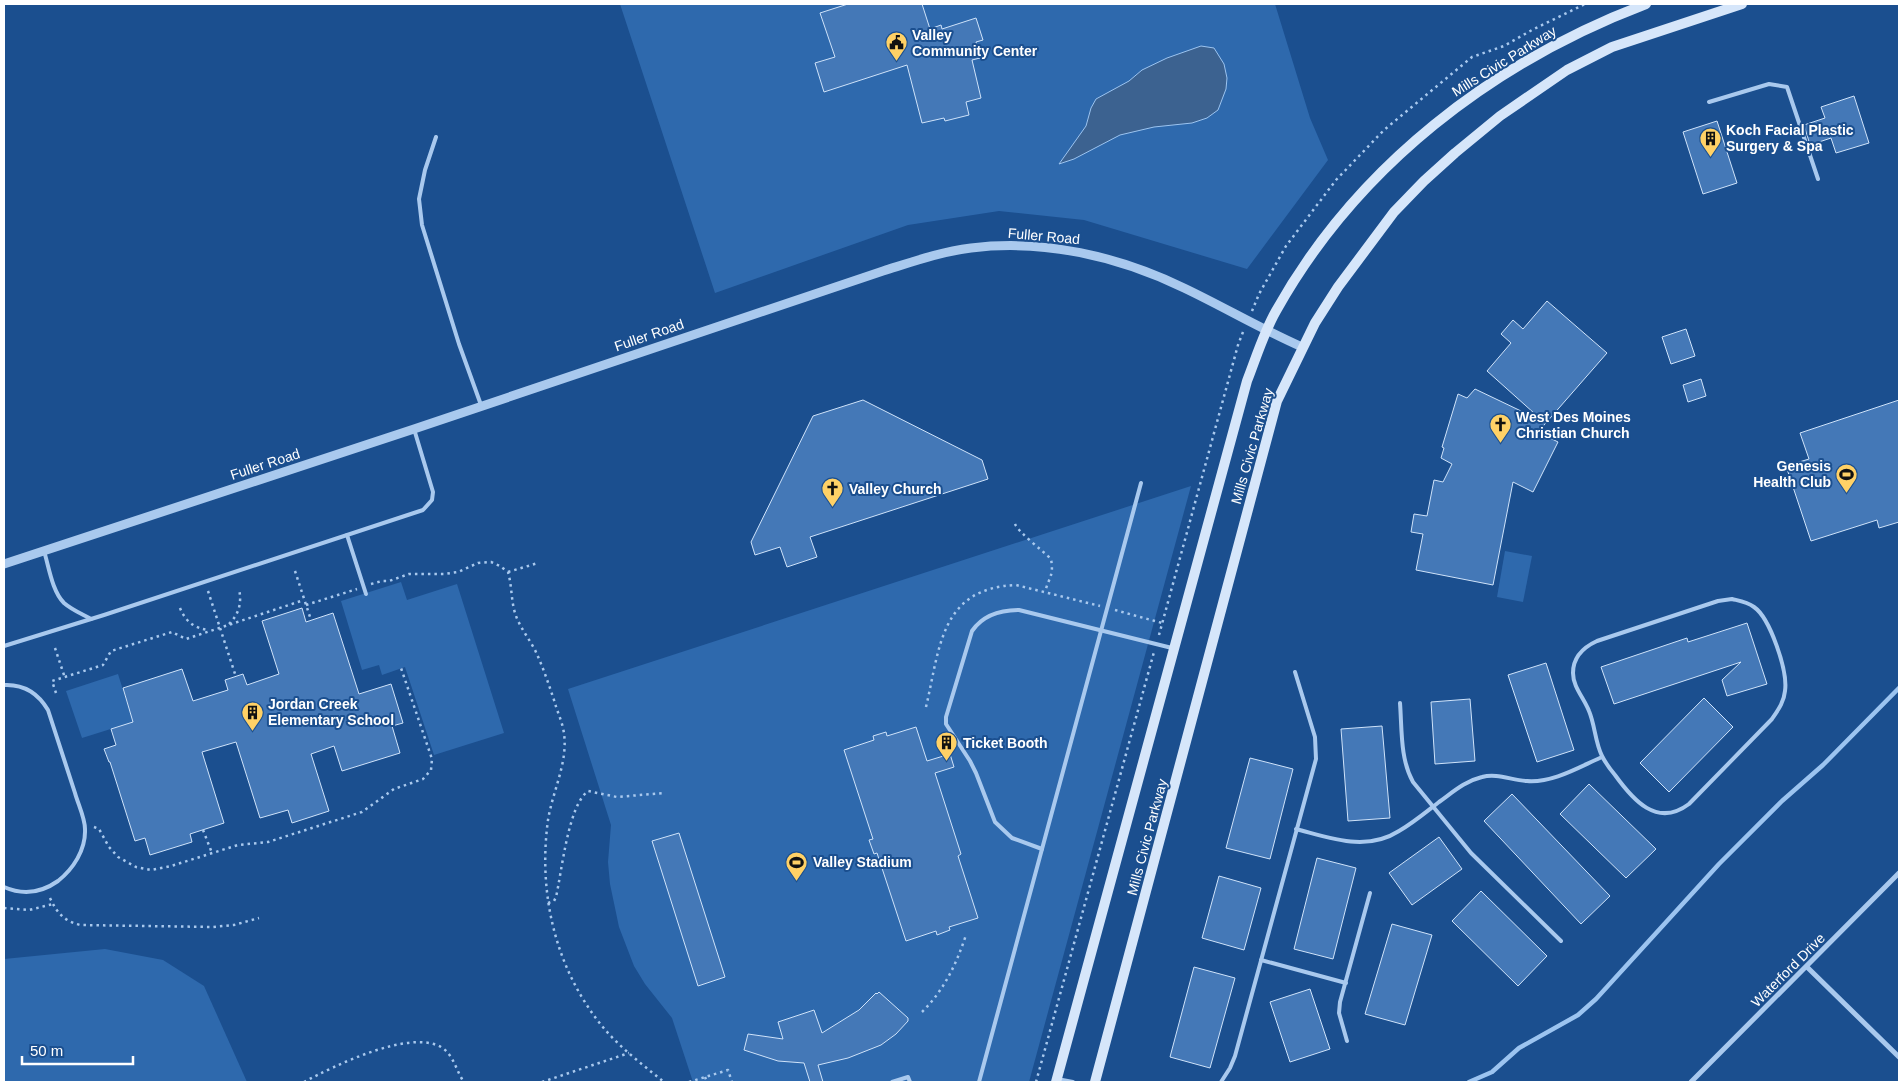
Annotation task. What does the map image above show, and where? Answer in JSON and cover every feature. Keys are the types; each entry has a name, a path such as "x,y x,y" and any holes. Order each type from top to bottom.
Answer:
{"main road":[{"name":"Mills Civic Parkway","path":"1057,1081 1247,381 1276,312 1332,228 1366,188 1440,119 1479,90 1528,58 1608,18 1646,4"},
{"name":"Mills Civic Parkway","path":"1095,1082 1277,401 1315,323 1338,287 1394,212 1424,181 1500,116 1567,70 1612,47 1742,4"}],"street":[{"name":"Fuller Road","path":"4,564 414,429 883,271 935,255 971,248 1014,246 1068,250 1112,260 1183,287 1267,332 1302,347"},
{"name":"Waterford Drive","path":"1691,1082 1899,873"},
{"path":"1807,967 1899,1057"}],"lane":[{"path":"1709,102 1769,84 1787,87 1818,179"},
{"path":"436,137 425,170 419,198 422,226 459,344 482,406"},
{"path":"4,646 424,510 432,500 433,492 414,429"},
{"path":"979,1082 1142,483"},
{"path":"347,535 366,594"},
{"path":"44,551 58,593 63,602 73,610 91,619"},
{"path":"1732,599 1744,602 1755,607 1764,616 1785,678 1785,692 1780,707 1772,718 1688,804 1673,812 1662,814 1650,811 1624,788 1602,757 1590,712 1575,685 1573,673 1577,658 1586,646 1596,641 1718,601 1732,599"},
{"path":"1042,849 1012,838 995,822 976,773 946,724 946,717 972,631 977,623 990,615 1005,610 1019,610 1174,648"},
{"path":"1220,1082 1230,1068 1235,1056 1316,759 1314,737 1295,672"},
{"path":"4,685 16,685 27,689 43,701 48,710 86,829 77,861 61,879 46,888 25,893 4,887"},
{"path":"1400,703 1407,772 1471,853 1561,941"},
{"path":"1296,829 1354,843 1369,842 1385,838 1399,831 1470,781 1484,776 1498,775 1527,781 1542,781 1559,776 1602,757"},
{"path":"1348,1041 1339,1013 1370,893"},
{"path":"1261,960 1346,983"},
{"path":"892,1082 908,1077 910,1082"},
{"path":"1057,1081 1073,1082"}],"path":[{"path":"1256,302 1286,246 1336,180 1384,130 1472,57 1504,46 1585,4"},
{"path":"1036,1082 1240,340"},
{"path":"1015,524 1018,531 1051,559 1052,577 1047,584 1046,592"},
{"path":"306,605 409,574 458,572 478,563 490,562 508,572 515,614 543,670 563,728 564,760 549,817 544,868 554,933 565,964 580,995 603,1027 629,1053 664,1082"},
{"path":"508,572 538,563"},
{"path":"295,571 311,620"},
{"path":"205,582 236,677"},
{"path":"228,625 234,619 239,609 241,598 239,589"},
{"path":"56,693 52,682 103,665 111,652 172,632 186,639 304,600"},
{"path":"180,608 189,622 204,630 211,630"},
{"path":"55,648 65,678"},
{"path":"84,822 99,829 109,847 118,857 136,867 151,870 172,866 238,845 268,842 355,814 372,806 394,789 423,778 431,770 432,759 401,668"},
{"path":"548,903 554,901 556,897 574,812 581,796 588,791 617,797 664,793"},
{"path":"203,830 212,853"},
{"path":"50,898 62,917 80,925 219,927 259,918"},
{"path":"4,908 29,910 53,904"},
{"path":"922,1012 935,999 946,982 966,936"},
{"path":"304,1082 390,1046 409,1042 428,1042 442,1047 449,1054 464,1082"},
{"path":"542,1082 629,1053"},
{"path":"689,1082 728,1070 732,1082"},
{"path":"705,1077 707,1082"}],"shaded area":[{"path":"620,4 1275,4 1310,118 1328,160 1247,269 1084,220 999,211 908,225 715,293"},
{"path":"1201,46 1214,48 1224,64 1227,78 1226,89 1218,110 1207,118 1192,123 1154,127 1120,135 1074,159 1059,164 1086,126 1091,108 1096,99 1129,81 1142,70 1167,58"},
{"path":"1191,486 1029,1082 693,1082 672,1018 645,984 634,966 619,927 610,884 608,862 611,825 568,689"},
{"path":"1505,551 1532,556 1523,602 1497,597"},
{"path":"401,582 407,600 457,584 504,733 434,755 405,667 382,675 379,665 362,670 341,601"},
{"path":"118,674 133,722 82,738 66,691"},
{"path":"105,949 163,960 204,986 247,1082 4,1082 4,959"}],"building":[{"name":"Valley Community Center","path":"848,4 922,4 930,29 941,25 942,29 976,18 983,40 976,42 980,58 972,60 981,98 966,102 969,115 945,121 944,118 922,123 907,65 824,92 815,63 835,57 820,13"},
{"path":"1854,96 1869,143 1836,153 1831,138 1810,145 1804,125 1825,118 1821,107"},
{"name":"Koch Facial Plastic Surgery & Spa","path":"1717,121 1737,183 1703,194 1683,132"},
{"name":"West Des Moines Christian Church","path":"1547,301 1607,353 1538,432 1558,442 1533,492 1513,482 1493,585 1416,570 1423,534 1411,532 1414,514 1427,516 1434,480 1443,482 1452,464 1441,458 1444,448 1442,447 1458,394 1467,398 1475,389 1544,422 1487,371 1511,343 1501,334 1513,320 1523,329"},
{"path":"1686,329 1695,356 1671,364 1662,337"},
{"path":"1701,379 1706,396 1688,402 1683,385"},
{"name":"Valley Church","path":"863,400 982,460 988,479 810,537 817,557 787,567 780,547 755,555 751,542 813,416"},
{"name":"Genesis Health Club","path":"1899,400 1899,522 1879,528 1877,520 1811,541 1786,466 1809,459 1800,433"},
{"name":"Jordan Creek Elementary School","path":"302,608 306,622 333,613 359,694 391,684 403,723 392,726 400,753 342,771 334,746 311,754 329,811 292,823 288,810 260,818 236,742 202,752 224,823 190,834 192,842 150,855 145,838 135,841 110,762 104,749 116,745 111,729 133,722 123,688 182,669 193,701 228,690 225,680 243,674 247,685 279,674 262,621"},
{"path":"1747,623 1767,684 1727,696 1722,680 1741,662 1614,704 1601,667 1687,638 1688,642"},
{"path":"1546,663 1574,750 1537,762 1508,675"},
{"path":"1704,698 1733,727 1669,792 1640,763"},
{"path":"1470,699 1475,761 1435,764 1431,702"},
{"path":"1382,726 1390,818 1348,821 1341,729"},
{"path":"916,727 927,761 950,754 954,767 935,773 961,854 958,856 978,918 949,927 950,930 937,935 936,931 906,941 877,853 874,854 869,840 873,839 844,750 874,740 873,736 886,732 887,736"},
{"path":"1250,758 1293,769 1270,859 1226,848"},
{"path":"1589,784 1656,849 1626,878 1560,814"},
{"path":"1512,794 1610,896 1581,924 1484,821"},
{"path":"679,833 725,977 698,986 652,841"},
{"path":"1439,837 1462,869 1412,905 1389,873"},
{"path":"1317,858 1356,868 1333,959 1294,949"},
{"path":"1219,876 1261,888 1244,950 1202,938"},
{"path":"1481,891 1547,956 1518,986 1452,921"},
{"path":"1392,924 1432,935 1405,1025 1365,1014"},
{"path":"1194,967 1235,978 1210,1068 1170,1057"},
{"path":"1310,989 1330,1049 1290,1062 1270,1002"},
{"path":"879,992 908,1018 908,1021 896,1034 881,1045 848,1058 818,1065 823,1082 810,1082 804,1063 778,1061 744,1050 748,1034 783,1039 778,1022 814,1010 822,1033 859,1010"}],"waterway":[{"path":"1469,1082 1492,1072 1519,1048 1578,1015 1596,999 1719,864 1782,801 1823,765 1899,688"}],"place":[{"name":"Valley Community Center","path":"896,62"},
{"name":"Koch Facial Plastic Surgery & Spa","path":"1710,157"},
{"name":"West Des Moines Christian Church","path":"1500,444"},
{"name":"Genesis Health Club","path":"1847,493"},
{"name":"Valley Church","path":"833,508"},
{"name":"Jordan Creek Elementary School","path":"252,731"},
{"name":"Ticket Booth","path":"947,762"},
{"name":"Valley Stadium","path":"797,881"}]}
